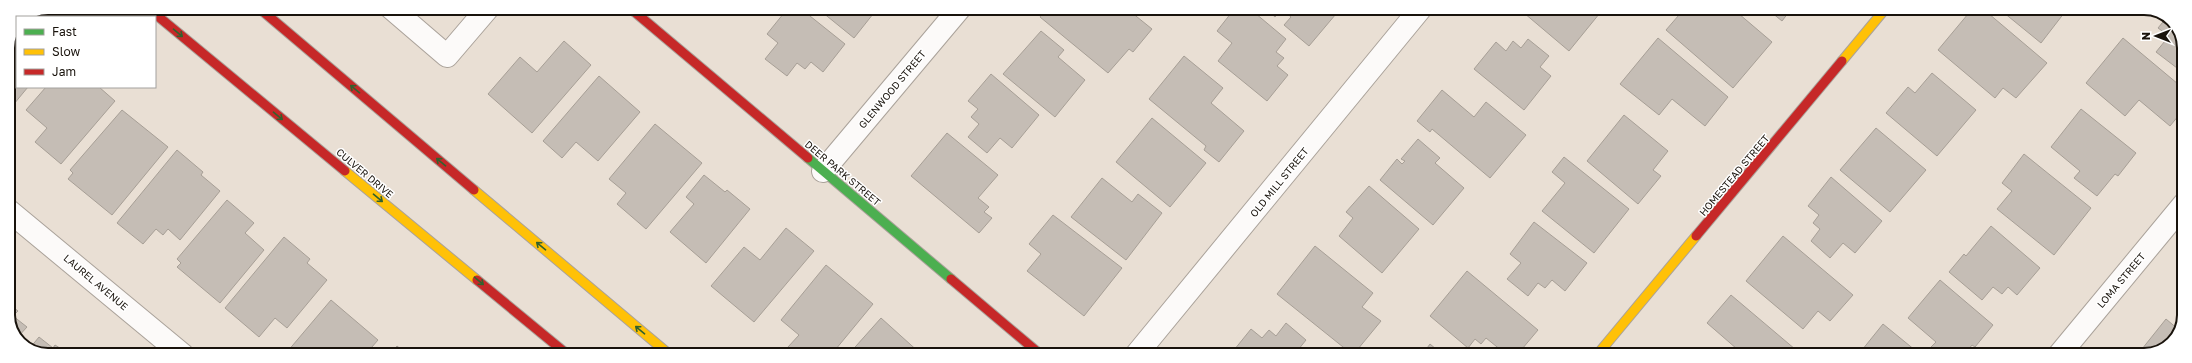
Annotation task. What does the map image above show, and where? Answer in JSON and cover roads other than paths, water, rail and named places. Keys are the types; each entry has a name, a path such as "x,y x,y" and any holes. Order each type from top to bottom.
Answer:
{"main road":[{"name":"CULVER DRIVE","path":"156,15 560,348"},
{"path":"267,15 662,348"},
{"name":"DEER PARK STREET","path":"638,15 1033,348"},
{"name":"HOMESTEAD STREET","path":"1604,348 1880,15"}],"street":[{"path":"399,15 447,56 482,15"},
{"name":"GLENWOOD STREET","path":"823,171 954,15"},
{"name":"OLD MILL STREET","path":"1142,348 1415,15"},
{"name":"LOMA STREET","path":"2065,348 2177,212"},
{"name":"LAUREL AVENUE","path":"15,216 175,348"}]}
